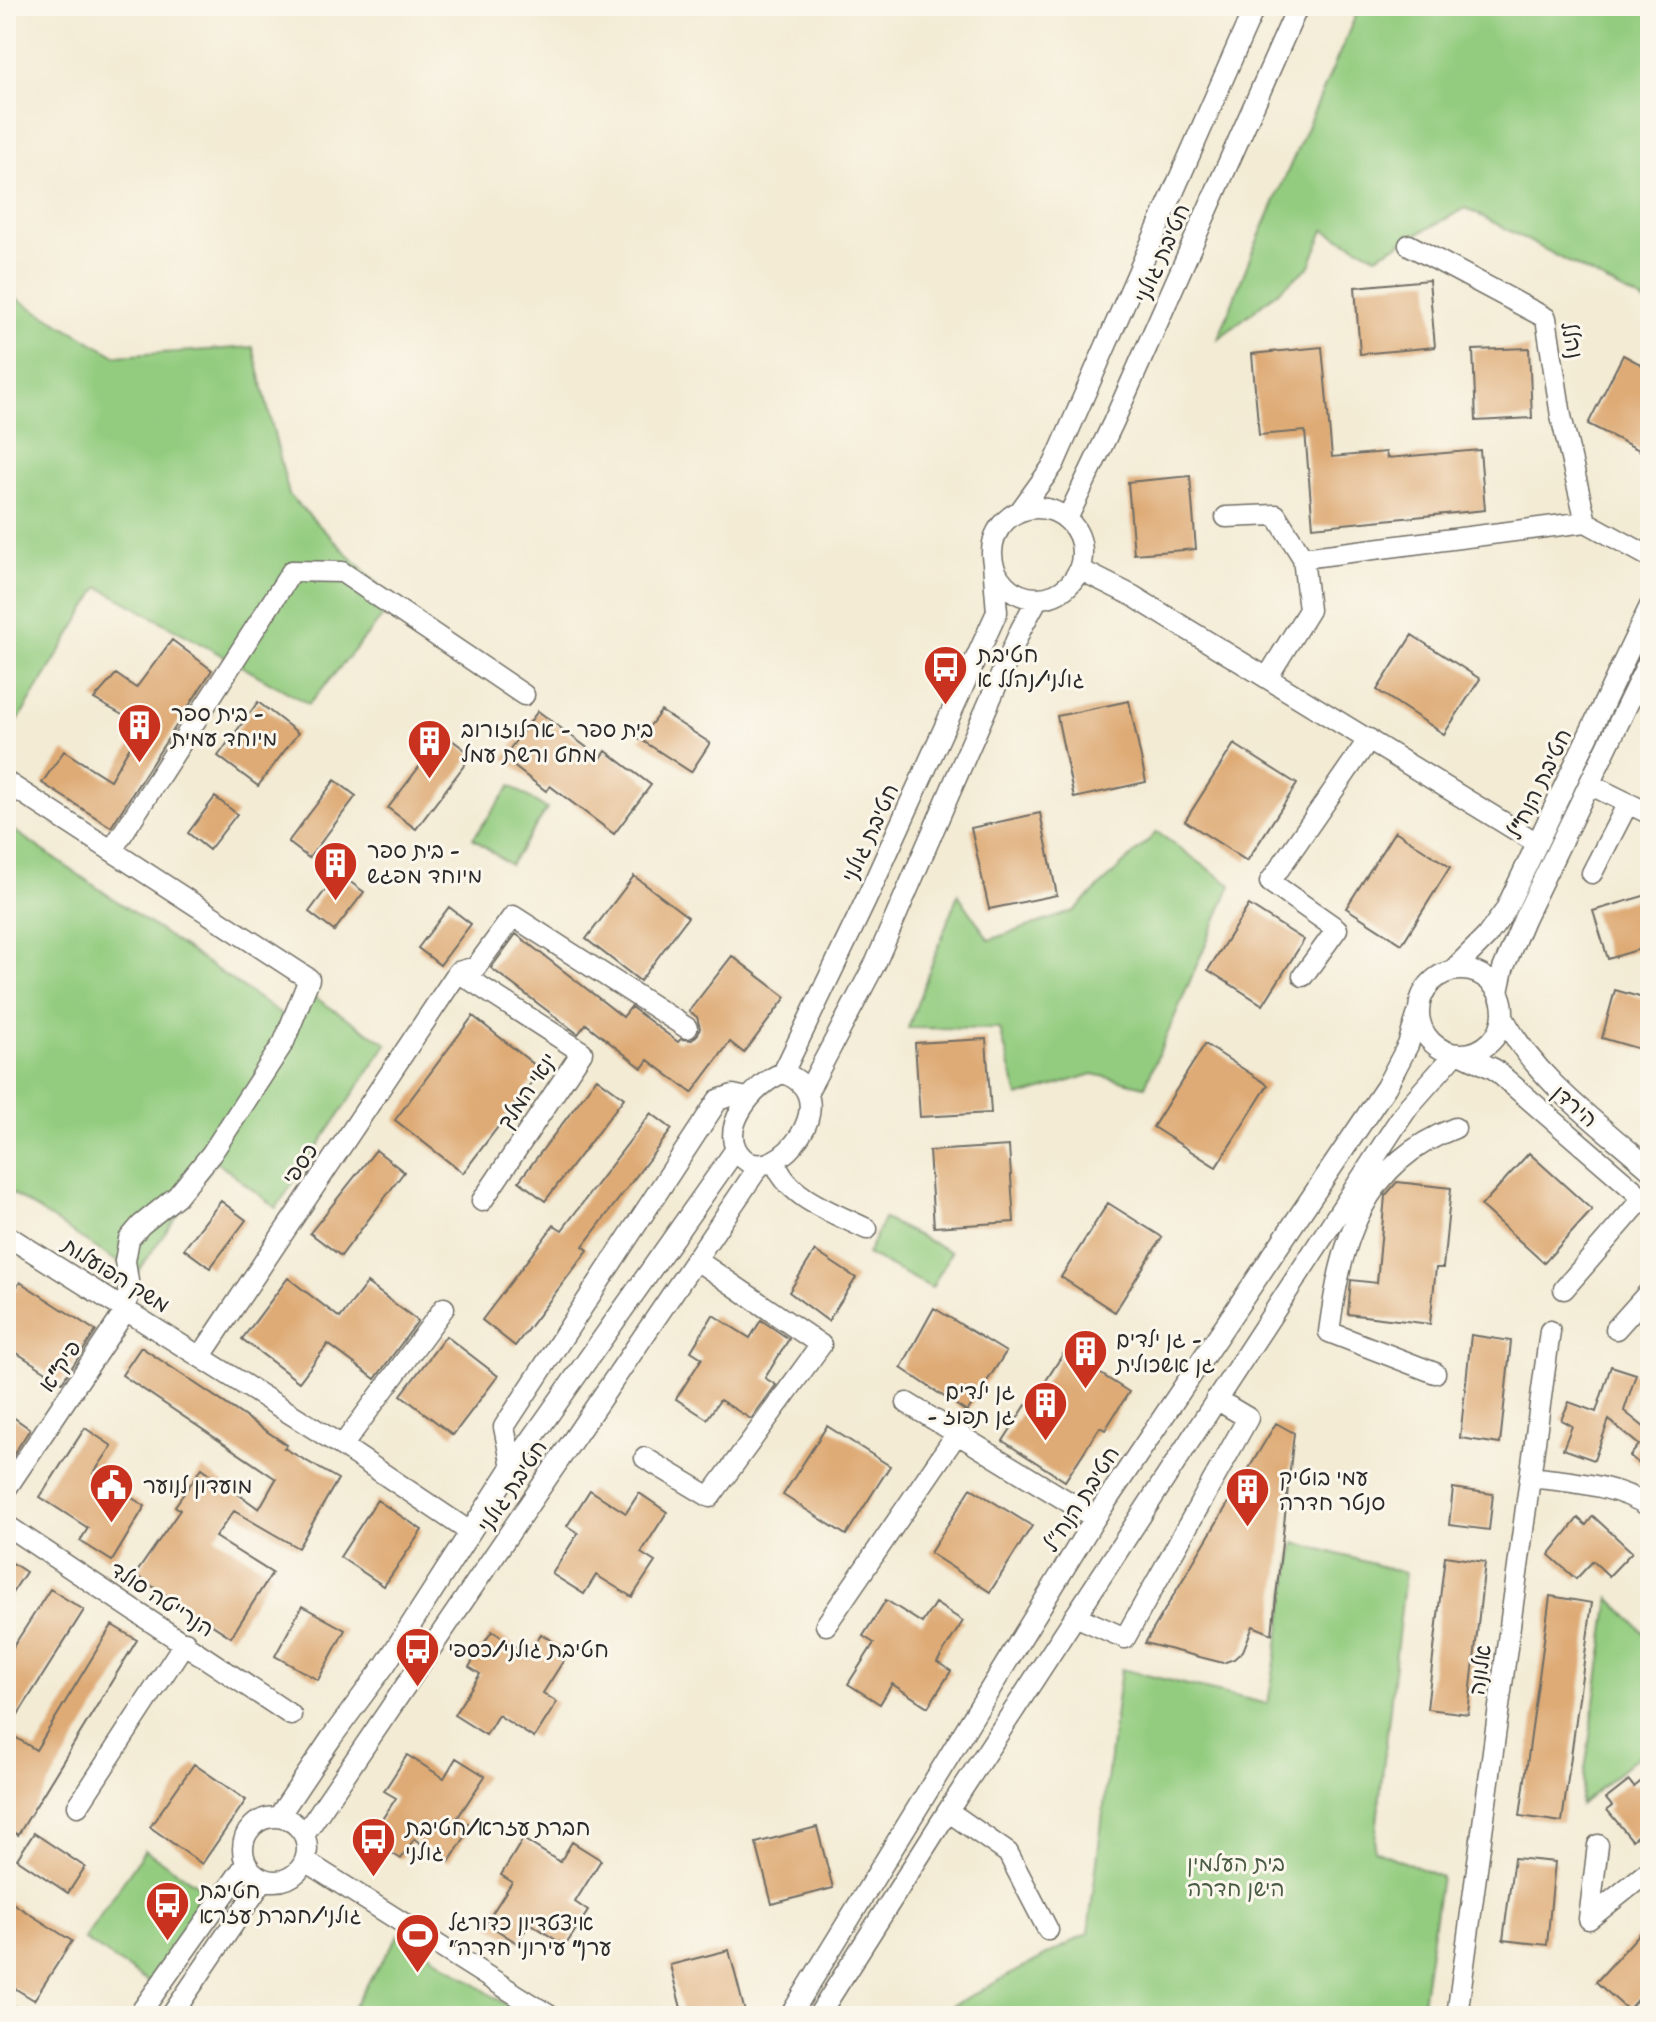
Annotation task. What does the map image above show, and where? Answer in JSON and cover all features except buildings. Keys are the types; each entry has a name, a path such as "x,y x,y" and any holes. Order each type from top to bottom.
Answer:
{"street":[{"name":"חטיבת גולני","path":"1020,511 1054,464 1255,6"},
{"name":"חטיבת גולני","path":"1067,519 1113,423 1298,6"},
{"name":"נהלל","path":"1409,245 1546,318 1561,416 1586,522"},
{"path":"1045,508 1067,519 1075,529 1082,555 1079,569 1063,590 1038,598 1018,594 1009,588 993,563 994,538 1000,526 1020,511 1045,508"},
{"path":"1226,517 1276,515 1303,558 1309,610 1267,678"},
{"path":"1303,558 1586,522 1650,557"},
{"name":"חטיבת גולני","path":"783,1073 866,900 997,612 993,563"},
{"path":"1079,569 1133,596 1537,843"},
{"path":"112,850 292,571 342,572 524,695"},
{"path":"808,1091 876,962 1021,629 1038,598"},
{"name":"חטיבת הנח\"ל","path":"1453,970 1486,937 1505,911 1650,606"},
{"name":"חטיבת הנח\"ל","path":"1498,992 1512,946 1650,658"},
{"path":"1303,976 1337,929 1270,882 1369,739"},
{"path":"6,782 309,979 284,1042 212,1153 177,1196 141,1225 129,1239 125,1261 129,1288 126,1310"},
{"path":"1589,784 1650,814"},
{"path":"1592,873 1628,803"},
{"name":"כספי","path":"201,1356 458,972 476,967 513,916 687,1028"},
{"path":"1467,969 1480,973 1491,981 1498,992 1503,1017 1499,1031 1486,1046 1475,1052 1459,1054 1442,1050 1431,1042 1421,1026 1418,1013 1426,987 1441,974 1467,969"},
{"name":"ינאי המלך","path":"458,972 582,1052 482,1201"},
{"name":"חטיבת הנח״ל","path":"790,2016 1095,1518 1386,1087 1408,1045 1418,1013"},
{"name":"הירדן","path":"1503,1017 1517,1043 1547,1078 1648,1164"},
{"path":"818,2016 1216,1399 1358,1197 1409,1106 1459,1054"},
{"name":"הירדן","path":"1459,1054 1494,1069 1646,1201"},
{"path":"767,1163 791,1149 810,1109 808,1091 798,1078 783,1073 770,1077 747,1098 736,1126 736,1149 745,1161 767,1163 778,1170 803,1197 867,1229"},
{"name":"חטיבת גולני","path":"512,1467 504,1427 718,1100 733,1095 747,1098"},
{"path":"1435,1373 1329,1332 1340,1263 1358,1197 1401,1157 1455,1128"},
{"name":"חטיבת גולני","path":"279,1816 385,1665 512,1467 736,1149"},
{"name":"חטיבת גולני","path":"304,1835 695,1259 767,1163"},
{"path":"1564,1289 1646,1201"},
{"name":"משק הפועלות","path":"6,1235 201,1356"},
{"path":"645,1458 710,1497 821,1345 695,1259"},
{"path":"1616,1329 1650,1291"},
{"path":"342,1446 444,1308"},
{"name":"פיק\"א","path":"6,1489 126,1310"},
{"name":"אלונה","path":"1457,2016 1550,1331"},
{"path":"201,1356 470,1532"},
{"path":"1075,1616 1125,1638 1248,1418 1216,1399"},
{"path":"907,1403 1095,1518"},
{"path":"826,1625 956,1435"},
{"path":"1531,1477 1607,1489 1650,1507"},
{"name":"הנרייטה סולד","path":"6,1525 291,1715"},
{"path":"78,1806 185,1642"},
{"path":"948,1811 1008,1853 1048,1930"},
{"path":"279,1816 298,1826 304,1835 305,1861 292,1876 274,1881 264,1879 246,1864 243,1844 251,1826 269,1817 279,1816"},
{"path":"1598,1845 1589,1919 1650,1870"},
{"path":"305,1861 550,2016"},
{"path":"138,2016 246,1864"},
{"path":"171,2016 264,1879"}],"green space":[{"path":"1360,6 1650,6 1650,305 1466,208 1376,256 1324,230 1310,266 1218,339 1252,253"},
{"path":"6,293 116,356 253,347 289,495 395,602 309,704 99,587 6,741"},
{"path":"511,786 547,809 510,865 473,838"},
{"path":"6,825 294,1023 314,997 387,1044 276,1208 216,1161 136,1274 6,1189"},
{"path":"1157,832 1231,885 1145,1086 1093,1074 1018,1097 1000,1029 908,1028 958,894 989,940 1074,911"},
{"path":"884,1219 951,1252 932,1288 867,1254"},
{"name":"בית העלמין הישן חדרה","path":"1295,1542 1405,1573 1374,1850 1441,1877 1420,2016 933,2016 1088,1933 1121,1669 1268,1704"},
{"path":"1610,1598 1650,1639 1650,1746 1580,1805"},
{"path":"145,1850 211,1894 149,1983 84,1939"},
{"name":"איצטדיון כדורגל \"ערן\" עירוני חדרה","path":"400,1933 522,2016 347,2016"}],"place":[{"name":"חטיבת גולני/נהלל א","path":"946,706"},
{"name":"בית ספר - מיוחד עמית","path":"140,765"},
{"name":"בית ספר - ארלוזורוב מחט ורשת עמל","path":"430,781"},
{"name":"בית ספר - מיוחד מפגש","path":"336,902"},
{"name":"גן ילדים - גן אשכולית","path":"1085,1391"},
{"name":"גן ילדים - גן תפוז","path":"1046,1443"},
{"name":"מועדון לנוער","path":"112,1524"},
{"name":"עמי בוטיק סנטר חדרה","path":"1248,1529"},
{"name":"חטיבת גולני/כספי","path":"417,1688"},
{"name":"חברת עזרא/חטיבת גולני","path":"374,1879"},
{"name":"חטיבת גולני/חברת עזרא","path":"168,1942"},
{"name":"איצטדיון כדורגל \"ערן\" עירוני חדרה","path":"417,1974"}]}
